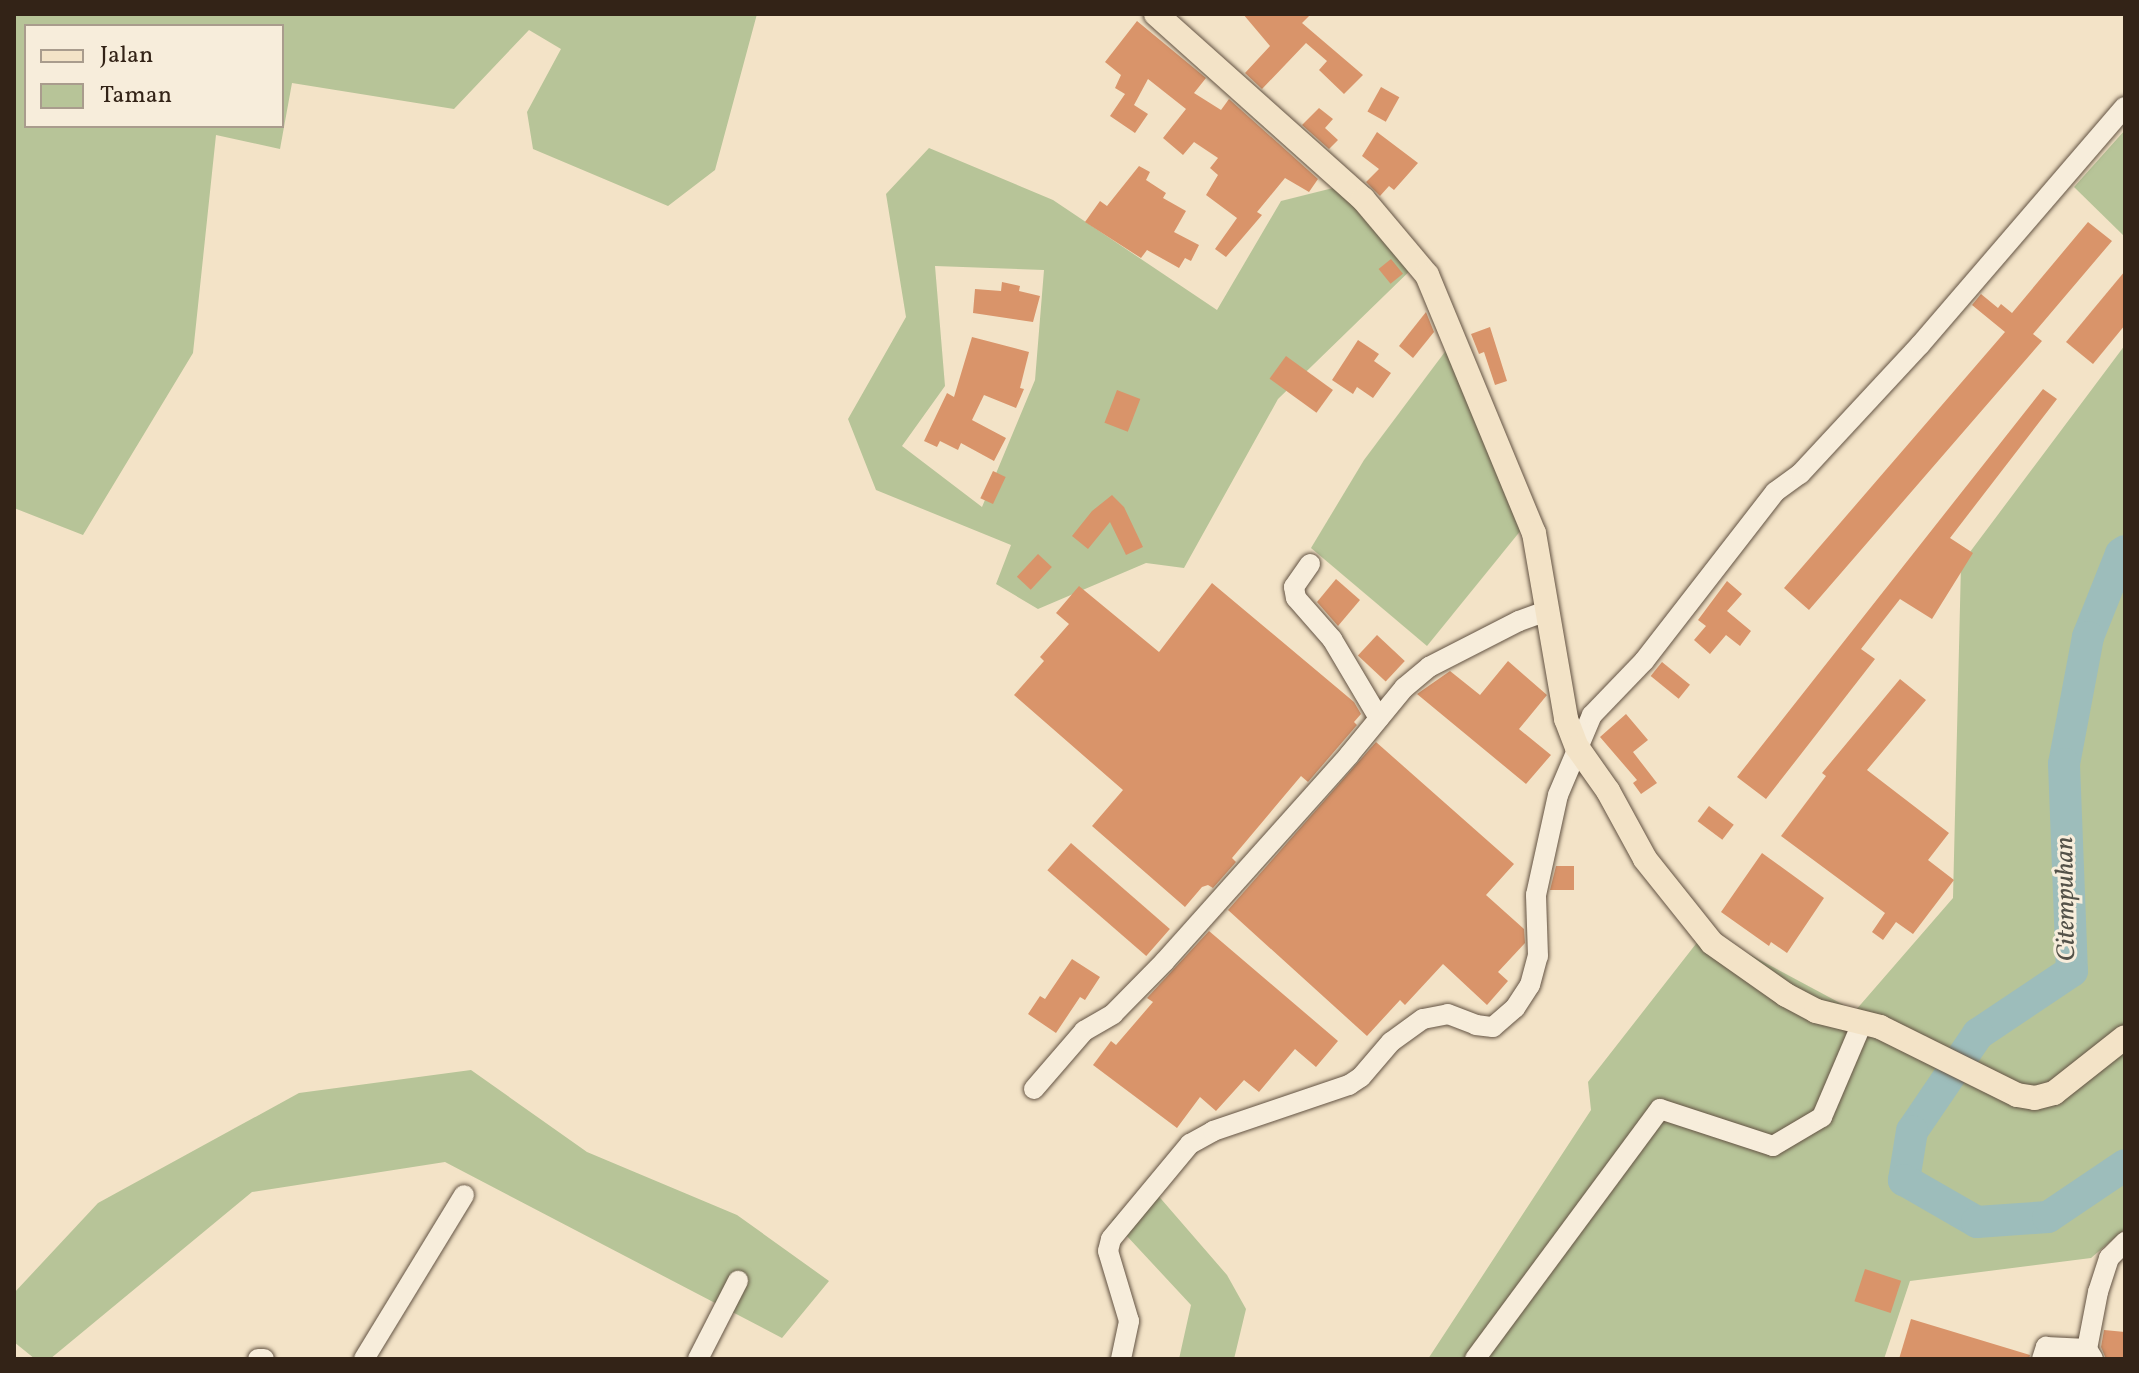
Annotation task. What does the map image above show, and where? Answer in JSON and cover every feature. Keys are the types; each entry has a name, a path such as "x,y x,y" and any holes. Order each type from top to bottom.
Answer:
{"main road":[{"path":"1156,14 1363,199 1427,275 1534,533 1566,719 1577,747 1608,791 1645,859 1712,943 1786,995 1816,1011 1871,1025 2017,1095 2035,1098 2054,1093 2125,1037"}],"street":[{"path":"1121,1359 1129,1321 1108,1251 1111,1239 1190,1144 1213,1131 1349,1085 1361,1077 1391,1042 1423,1019 1448,1014 1476,1025 1493,1027 1515,1008 1530,985 1538,956 1536,895 1558,795 1592,715 1644,661 1775,492 1800,474 1920,345 2125,107"},
{"path":"1310,564 1294,587 1296,598 1338,648 1379,718"},
{"path":"1034,1089 1084,1031 1113,1014 1165,961 1404,688 1429,667 1519,621 1547,611"},
{"path":"1475,1359 1660,1109 1773,1146 1822,1117 1871,1025"},
{"path":"364,1359 464,1195"},
{"path":"2042,1359 2046,1347 2090,1354 2098,1292 2109,1258 2125,1242"},
{"path":"698,1359 738,1281"}],"green space":[{"path":"14,14 757,14 715,170 668,206 533,149 527,112 561,49 529,30 454,109 292,83 284,127 284,24 24,24 24,128 284,128 280,149 216,135 193,353 83,535 14,508"},
{"path":"2125,130 2125,237 2074,187"},
{"path":"929,148 1053,200 1217,310 1281,201 1349,184 1421,260 1278,399 1184,568 1146,563 1038,609 996,584 1011,545 876,490 848,419 906,317 886,194","holes":["935,266 1044,270 1035,380 982,507 902,446 945,386"]},
{"path":"1459,333 1530,519 1427,646 1311,548 1364,460"},
{"path":"2125,345 2125,1229 2091,1258 1910,1281 1884,1359 1428,1359 1591,1110 1588,1082 1706,931 1855,1011 1953,898 1961,564"},
{"path":"471,1070 587,1152 737,1215 829,1281 782,1338 445,1162 252,1192 50,1359 35,1359 14,1342 14,1293 98,1203 299,1093"},
{"path":"1149,1185 1227,1275 1246,1309 1234,1359 1179,1359 1191,1305 1112,1220"}],"building":[{"path":"1243,14 1311,14 1302,23 1363,75 1344,94 1319,70 1327,61 1306,43 1262,89 1245,73 1270,46"},
{"path":"1137,21 1206,78 1194,93 1221,110 1229,99 1318,179 1309,192 1285,178 1257,212 1262,215 1226,257 1215,249 1237,218 1206,195 1218,175 1210,168 1218,158 1194,142 1183,155 1163,138 1186,109 1148,79 1134,105 1148,114 1135,133 1110,116 1125,94 1115,88 1121,75 1105,62"},
{"path":"1381,87 1399,97 1386,122 1367,111"},
{"path":"1319,108 1333,119 1325,128 1338,140 1329,149 1302,125"},
{"path":"1377,132 1418,163 1394,190 1389,186 1380,196 1366,182 1379,169 1362,156"},
{"path":"1139,166 1150,172 1146,180 1166,193 1163,198 1186,211 1174,232 1199,245 1191,261 1185,258 1179,268 1147,250 1141,258 1085,222 1100,201 1107,206"},
{"path":"2088,222 2112,241 2033,334 2042,341 1809,610 1784,588 2005,332 1972,305 1981,294 1998,308 2001,304 2012,313"},
{"path":"1391,259 1403,274 1391,284 1379,269"},
{"path":"2125,271 2125,325 2093,364 2066,342"},
{"path":"1002,282 1020,286 1019,291 1040,296 1033,322 973,313 975,289 1001,291"},
{"path":"1426,312 1434,332 1413,358 1399,346"},
{"path":"1490,327 1507,381 1495,385 1484,352 1479,354 1471,334"},
{"path":"972,337 1029,352 1020,388 1024,389 1016,408 984,395 972,420 1006,438 994,461 961,443 958,450 940,441 937,447 924,441 947,393 954,397"},
{"path":"1358,340 1379,354 1374,361 1391,373 1373,398 1357,387 1353,394 1332,380"},
{"path":"1286,356 1333,390 1316,413 1270,379"},
{"path":"2043,389 2057,399 1950,538 1973,553 1932,619 1900,599 1861,649 1875,659 1766,799 1737,777"},
{"path":"1117,390 1140,399 1128,432 1104,423"},
{"path":"993,471 1006,477 993,504 980,498"},
{"path":"1112,495 1124,507 1143,547 1126,555 1110,522 1088,549 1072,536 1092,511"},
{"path":"1038,554 1052,567 1031,590 1017,577"},
{"path":"1336,579 1360,600 1338,626 1317,602"},
{"path":"1727,581 1742,594 1727,611 1751,631 1740,646 1726,635 1710,654 1694,640 1706,626 1698,620"},
{"path":"1212,583 1354,702 1361,714 1354,722 1357,725 1308,782 1301,776 1232,858 1236,862 1213,888 1208,885 1202,887 1185,907 1092,826 1123,790 1014,695 1044,661 1040,657 1069,624 1056,613 1079,586 1159,652"},
{"path":"1377,635 1405,661 1386,681 1358,655"},
{"path":"1508,661 1547,695 1519,729 1551,755 1526,784 1417,694 1450,671 1480,695"},
{"path":"1662,662 1690,685 1679,699 1651,676"},
{"path":"1900,679 1926,700 1867,770 1949,833 1928,860 1954,880 1913,934 1896,922 1883,940 1872,932 1885,913 1781,836 1826,776 1822,773"},
{"path":"1626,714 1648,740 1633,752 1657,783 1641,794 1633,783 1637,780 1600,737"},
{"path":"1376,742 1514,864 1486,895 1524,929 1525,943 1498,972 1508,981 1487,1005 1443,964 1405,1005 1400,1000 1367,1036 1228,910"},
{"path":"1709,806 1734,825 1722,840 1698,821"},
{"path":"1071,843 1170,929 1146,956 1047,870"},
{"path":"1762,853 1824,898 1787,953 1771,942 1769,946 1721,912"},
{"path":"1556,866 1574,866 1574,890 1550,890"},
{"path":"1209,931 1338,1041 1316,1067 1295,1049 1259,1092 1244,1080 1216,1111 1200,1097 1177,1128 1093,1065 1111,1041 1116,1045 1153,1002 1147,998"},
{"path":"1072,959 1100,977 1085,1000 1080,997 1056,1033 1028,1014 1040,996 1045,999"},
{"path":"1865,1269 1901,1281 1891,1313 1854,1301"},
{"path":"1911,1319 2030,1355 2029,1359 1899,1359"},
{"path":"2104,1330 2125,1332 2125,1359 2106,1359 2101,1347"}],"waterway":[{"name":"Citempuhan","path":"2125,551 2121,554 2088,637 2064,764 2072,971 1978,1034 1912,1131 1904,1180 1977,1222 2048,1217 2125,1165"}]}
